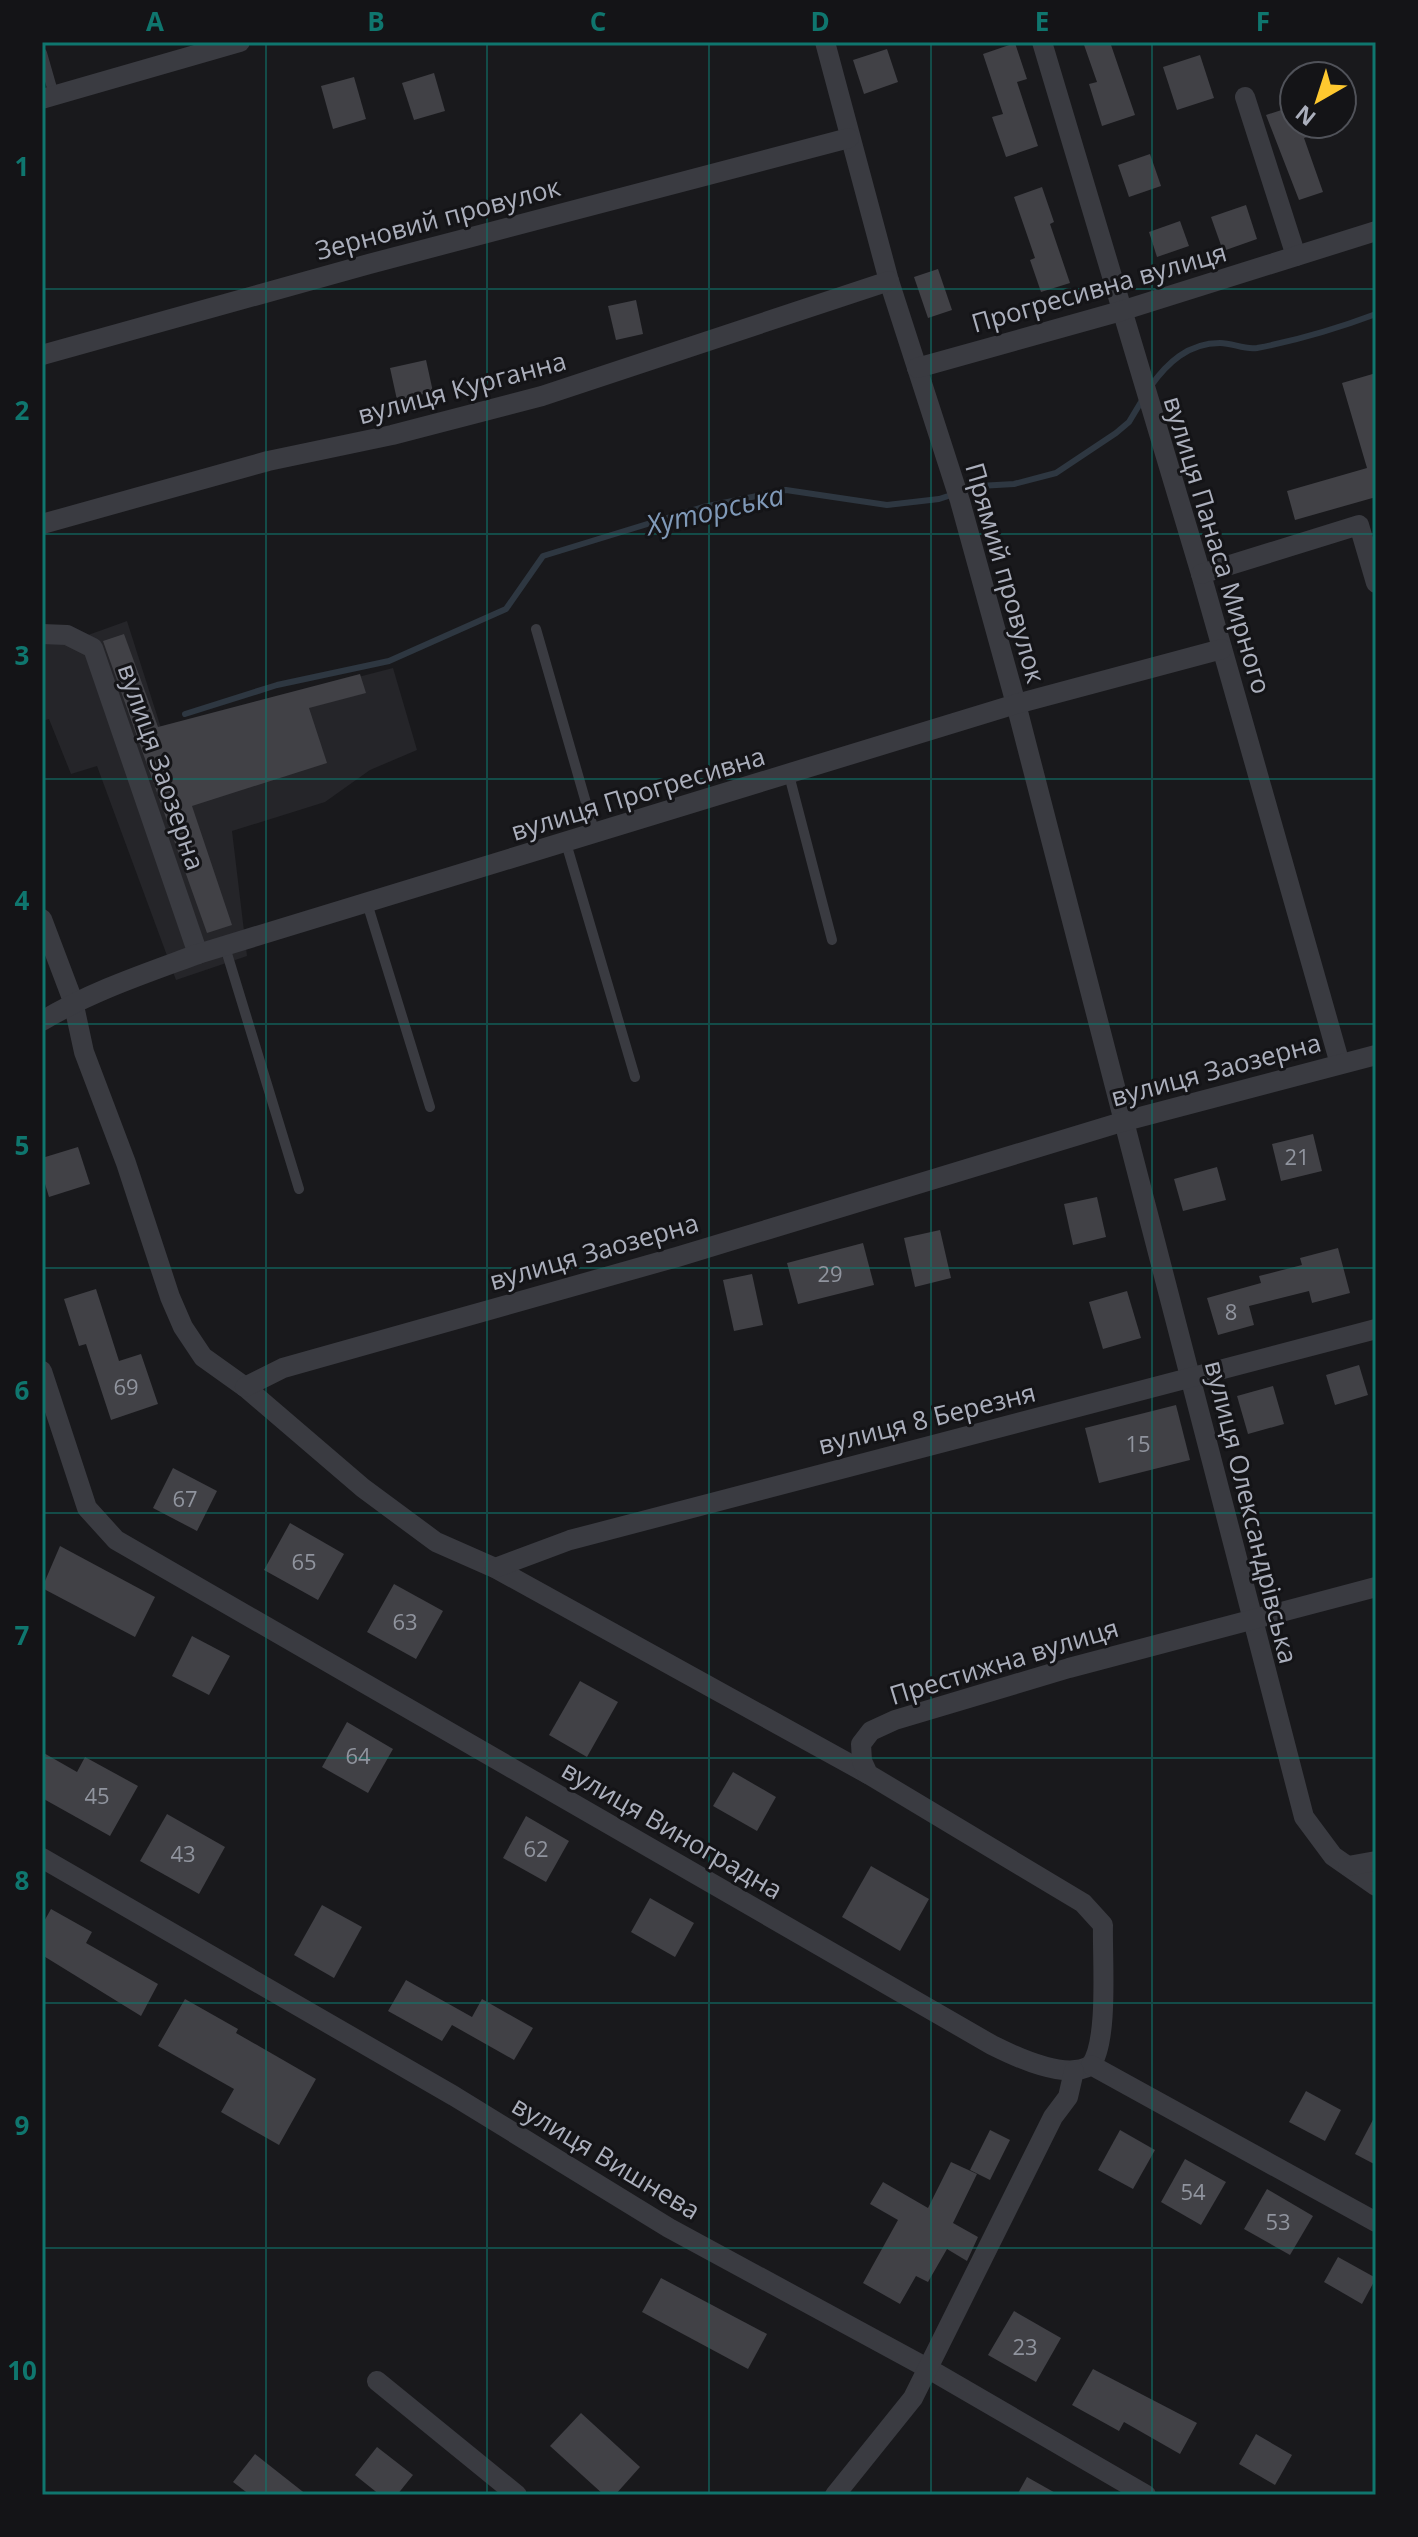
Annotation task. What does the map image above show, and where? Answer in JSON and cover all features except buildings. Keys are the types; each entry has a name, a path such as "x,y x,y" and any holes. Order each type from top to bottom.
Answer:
{"street":[{"path":"48,97 240,42"},
{"name":"Прямий провулок","path":"825,42 889,281 957,492 1016,704 1125,1121"},
{"name":"вулиця Панаса Мирного","path":"1042,42 1201,574 1340,1064"},
{"path":"1245,97 1296,256"},
{"name":"Зерновий провулок","path":"42,355 383,260 849,138"},
{"name":"Прогресивна вулиця","path":"917,368 1121,311 1376,231"},
{"name":"вулиця Курганна","path":"42,524 268,461 392,435 542,396 889,281"},
{"path":"1201,574 1368,522 1376,583"},
{"name":"вулиця Заозерна","path":"42,634 67,635 93,648 198,954"},
{"name":"вулиця Прогресивна","path":"42,1021 73,1001 198,954 1016,704 1222,649"},
{"path":"42,919 73,1001 84,1052 126,1163 170,1297 203,1357 245,1387 363,1488 436,1542 495,1568 868,1774 1083,1903 1103,1925 1101,2020 1095,2059 1082,2068 1068,2097 1053,2117 929,2369 896,2422 835,2495"},
{"name":"вулиця Заозерна","path":"245,1387 283,1368 677,1257 1125,1121 1376,1055"},
{"name":"вулиця Олександрівська","path":"1125,1121 1304,1817 1333,1856 1376,1886"},
{"name":"вулиця 8 Березня","path":"495,1568 570,1540 1376,1329"},
{"name":"вулиця Виноградна","path":"42,1371 87,1508 99,1525 116,1540 992,2045 1013,2056 1082,2068 1376,2222"},
{"name":"Престижна вулиця","path":"868,1774 862,1761 861,1744 871,1731 895,1720 1251,1619 1376,1587"},
{"name":"вулиця Вишнева","path":"42,1858 454,2096 669,2228 929,2369 1146,2495"},
{"path":"1348,1866 1376,1861"},
{"path":"377,2381 517,2495"}],"lane":[{"path":"42,53 48,97"},
{"path":"536,629 595,834"},
{"path":"789,775 832,940"},
{"path":"566,843 635,1077"},
{"path":"367,903 430,1107"},
{"path":"225,947 299,1189"}],"shaded area":[{"path":"127,621 161,728 393,668 417,750 370,770 325,802 232,831 247,956 176,980 97,766 71,774 49,719 42,721 42,639 66,643"}],"waterway":[{"name":"Хуторська","path":"1150,387 1179,356 1198,346 1220,343 1257,348 1317,334 1376,314"},
{"name":"Хуторська","path":"185,714 277,685 389,661 506,609 543,556 703,507 786,490 887,505 939,499 979,486 1014,484 1056,473 1129,422 1144,397"}]}
